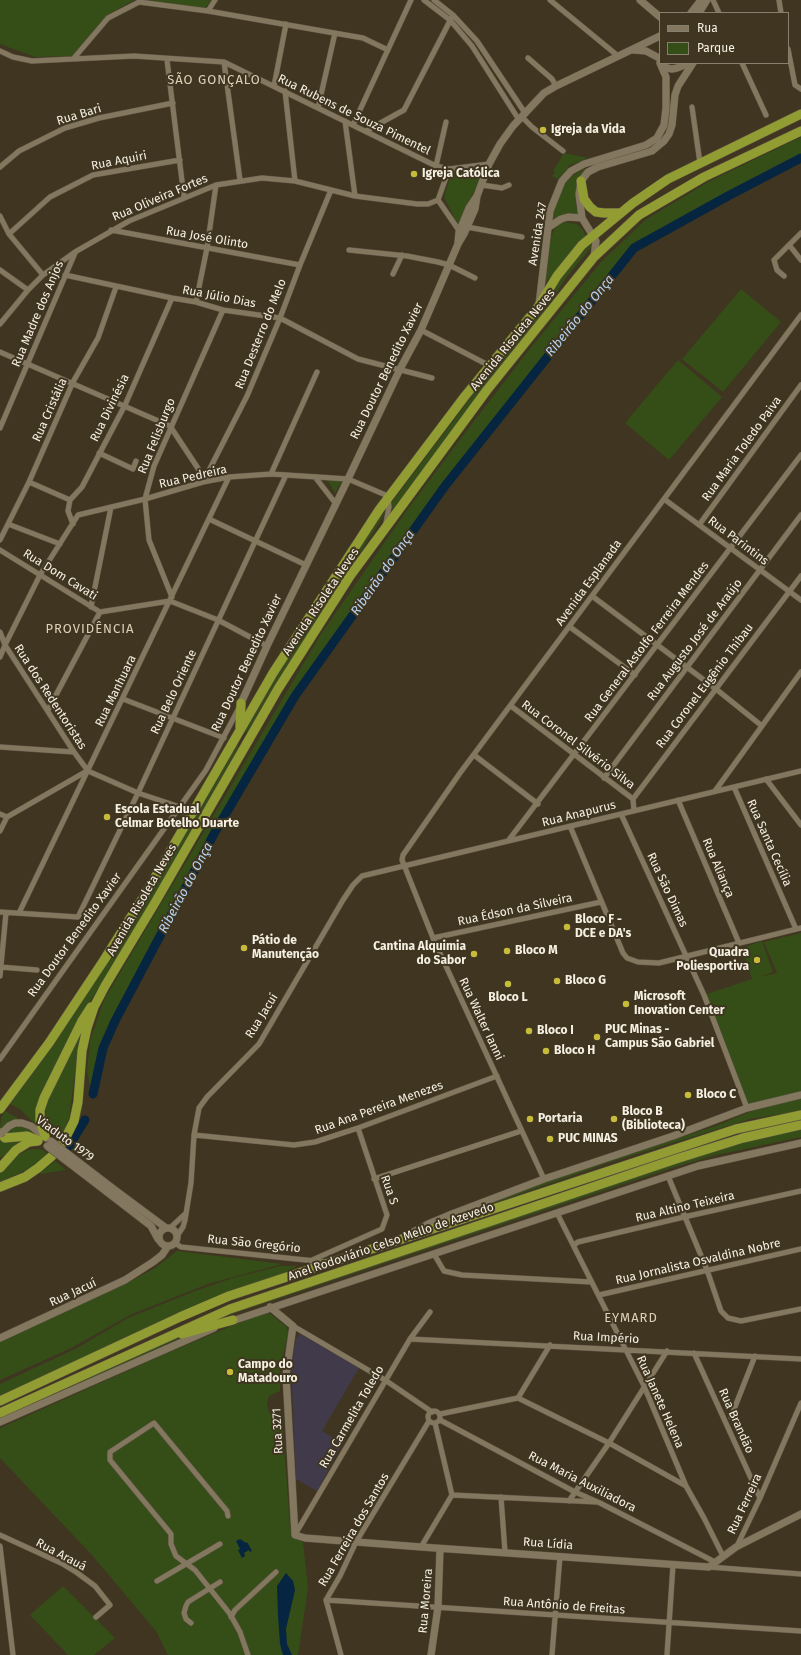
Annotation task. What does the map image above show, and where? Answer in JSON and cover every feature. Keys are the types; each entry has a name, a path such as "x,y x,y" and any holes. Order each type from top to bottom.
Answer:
{"highway":[{"name":"Avenida Risoleta Neves","path":"0,1109 49,1043 146,894 240,728 273,673 388,496 538,307 557,276 582,245 593,235 668,180 801,114"},
{"name":"Avenida Risoleta Neves","path":"0,1187 25,1177 38,1168 52,1156 64,1141 74,1120 78,1102 82,1051 87,1028 94,1007 105,986 156,901 278,689 350,576 487,390 594,257 640,214 704,178 801,131"},
{"path":"581,181 584,199 596,212 604,214 621,213"},
{"path":"240,728 241,704"},
{"path":"45,1141 40,1121 40,1110 44,1098 82,1021 105,986"},
{"name":"Anel Rodoviário Celso Mello de Azevedo","path":"0,1401 180,1317 229,1296 736,1129 801,1115"},
{"name":"Anel Rodoviário Celso Mello de Azevedo","path":"0,1413 224,1311 342,1270 676,1159 743,1138 801,1125"},
{"path":"1,1133 5,1138 27,1136 45,1141"},
{"path":"0,1168 16,1150 29,1142 45,1141"},
{"path":"158,1340 233,1320"}],"street":[{"path":"208,10 215,0"},
{"path":"353,124 411,0"},
{"path":"424,0 451,18 522,117 532,127 563,151"},
{"path":"434,0 451,18 477,41 522,117"},
{"path":"550,0 618,56"},
{"path":"640,0 659,16"},
{"path":"692,12 701,0"},
{"path":"700,12 707,0"},
{"path":"713,0 719,12"},
{"path":"779,0 781,12"},
{"path":"74,58 108,18 139,2 208,10 363,38 388,50"},
{"path":"366,132 404,110 451,18"},
{"path":"274,86 286,24"},
{"path":"318,108 335,33"},
{"name":"Rua Doutor Benedito Xavier","path":"0,1059 206,770 224,738 420,330 475,209 477,196 500,144 544,93 659,36"},
{"path":"630,50 646,50 659,61"},
{"name":"Rua Rubens de Souza Pimentel","path":"0,51 32,61 134,56 168,60 224,62 436,166 449,169 490,164"},
{"path":"789,54 795,85 801,89"},
{"path":"528,58 552,79 556,86"},
{"path":"168,60 184,197"},
{"path":"224,62 240,180"},
{"name":"Avenida 247","path":"538,307 550,211 562,181 571,171 584,164 646,145 657,138 664,125 666,108 666,76 661,64"},
{"path":"662,64 667,68 672,69 689,64"},
{"path":"594,257 596,247 593,235 582,218 579,194 581,181 588,172 598,167 652,151 664,141 669,134 672,125 675,95 678,86 690,64"},
{"path":"742,64 766,116"},
{"path":"285,91 295,181"},
{"name":"Rua Bari","path":"0,167 19,151 65,128 99,118 173,103"},
{"path":"692,107 700,163"},
{"path":"345,121 355,196"},
{"path":"436,166 446,122"},
{"name":"Rua Aquiri","path":"9,234 50,197 93,176 180,160"},
{"path":"449,169 438,200 464,231 522,237"},
{"name":"Rua Oliveira Fortes","path":"0,324 28,290 43,275 75,252 111,230 184,197 216,185 240,180 262,178 295,181 355,196 417,204 428,204 438,200"},
{"path":"196,302 207,248 216,185"},
{"path":"482,185 502,188 509,185"},
{"name":"Rua Desterro do Melo","path":"204,481 247,396 331,190"},
{"path":"0,216 9,234 43,275"},
{"path":"548,227 554,222 568,217 582,218"},
{"name":"Rua José Olinto","path":"111,230 300,265"},
{"path":"784,276 777,270 774,260 801,234"},
{"path":"790,246 801,260"},
{"path":"349,250 402,255 449,265 475,278"},
{"name":"Rua Madre dos Anjos","path":"0,428 75,252"},
{"path":"393,274 402,255"},
{"path":"0,270 28,290"},
{"name":"Rua Júlio Dias","path":"65,275 116,287 196,302 223,310 280,318 358,359 432,378"},
{"name":"Rua Cristália","path":"0,540 73,382 98,338 116,287"},
{"name":"Rua Divinésia","path":"70,500 82,487 125,405 172,298"},
{"name":"Rua Felisburgo","path":"171,599 149,540 145,499 154,466 170,426 223,310"},
{"name":"Avenida Esplanada","path":"404,866 402,860 403,855 474,756 801,315"},
{"path":"420,330 490,366"},
{"path":"0,352 73,382 170,426 204,481"},
{"path":"271,474 317,372"},
{"name":"Rua Maria Toledo Paiva","path":"699,525 801,385"},
{"path":"99,453 133,470 136,461"},
{"name":"Rua General Astolfo Ferreira Mendes","path":"508,841 538,804 574,754 801,455"},
{"name":"Rua Pedreira","path":"73,524 78,515 145,499 204,481 229,477 271,474 348,479 388,496"},
{"name":"Rua Belo Oriente","path":"19,913 78,917 138,793 286,475"},
{"name":"Rua Manhuara","path":"19,913 123,700 229,477"},
{"path":"315,477 336,504"},
{"path":"0,657 3,644 40,575 73,524 68,511 70,500 28,482"},
{"path":"384,530 389,507 388,496"},
{"name":"Rua Parintins","path":"664,499 801,600"},
{"path":"91,607 111,507"},
{"name":"Rua Augusto José de Araújo","path":"604,778 801,515"},
{"path":"209,519 306,566"},
{"path":"8,524 60,544"},
{"name":"Rua Dom Cavati","path":"0,550 100,612 171,599"},
{"name":"Rua Coronel Eugênio Thibau","path":"633,799 801,576"},
{"path":"592,596 716,689 762,726"},
{"path":"171,599 218,620 267,646"},
{"path":"48,710 100,612"},
{"path":"570,627 634,675"},
{"name":"Rua dos Redentoristas","path":"0,632 3,644 88,771"},
{"path":"716,792 801,672"},
{"path":"123,700 224,738"},
{"name":"Rua Coronel Silvério Silva","path":"511,706 633,799"},
{"path":"0,747 74,752"},
{"path":"474,756 538,804"},
{"path":"0,831 7,817 88,771 138,793 180,807 188,820"},
{"name":"Rua Anapurus","path":"362,876 801,771"},
{"path":"766,779 801,825"},
{"name":"Rua Santa Cecília","path":"734,787 799,928"},
{"path":"633,799 634,811"},
{"name":"Rua Aliança","path":"678,800 739,943"},
{"path":"0,814 7,817"},
{"name":"Rua São Dimas","path":"621,814 704,995 747,1108"},
{"path":"570,826 623,953 627,958 638,962 659,963 799,928"},
{"name":"Rua Walter Ianni","path":"404,866 433,938 544,1179"},
{"name":"Rua Jacuí","path":"0,1338 112,1286 153,1262 162,1255 173,1242 183,1227 186,1213 191,1183 194,1135 199,1108 207,1097 259,1044 343,900 353,885 362,876"},
{"name":"Rua Édson da Silveira","path":"433,938 601,902"},
{"path":"0,976 3,912 19,913"},
{"path":"0,967 37,970"},
{"name":"Rua Ana Pereira Menezes","path":"194,1135 301,1145 358,1128 497,1076"},
{"name":"Anel Rodoviário Celso Mello de Azevedo","path":"399,1240 428,1224 544,1179 674,1136 747,1108 801,1095"},
{"name":"Viaduto 1979","path":"1,1133 15,1123 22,1123 31,1126 45,1141 109,1190"},
{"name":"Rua S","path":"310,1261 382,1229 387,1215 358,1128"},
{"path":"374,1179 521,1131"},
{"name":"Anel Rodoviário Celso Mello de Azevedo","path":"0,1422 233,1320 270,1307 668,1176 726,1159 801,1143"},
{"path":"668,1176 707,1270 721,1311 728,1318 740,1321 801,1309"},
{"path":"109,1190 174,1231 173,1242 162,1244 151,1226 109,1190"},
{"name":"Rua Altino Teixeira","path":"574,1245 578,1242 801,1191"},
{"path":"153,1262 158,1253 161,1230 168,1228 182,1219 186,1213"},
{"name":"Rua Janete Helena","path":"557,1213 644,1386 686,1486 723,1556"},
{"name":"Rua São Gregório","path":"173,1242 181,1247 332,1263"},
{"name":"Rua Jornalista Osvaldina Nobre","path":"599,1295 801,1249"},
{"path":"434,1254 444,1270 462,1275 591,1282"},
{"path":"270,1307 292,1326 385,1380 432,1412 436,1411 440,1417"},
{"name":"Rua Carmelita Toledo","path":"295,1535 385,1380 410,1339 430,1312"},
{"name":"Rua 3271","path":"292,1326 286,1375 295,1535"},
{"name":"Rua Império","path":"410,1339 801,1359"},
{"path":"518,1398 550,1345"},
{"path":"568,1501 609,1443 667,1351"},
{"name":"Rua Brandão","path":"694,1353 760,1498"},
{"path":"731,1417 755,1356"},
{"path":"435,1423 440,1417 518,1398 609,1443 686,1486"},
{"name":"Rua Ferreira","path":"736,1547 760,1498 801,1403"},
{"path":"432,1412 429,1415 429,1421 435,1423"},
{"name":"Rua Maria Auxiliadora","path":"440,1417 575,1492 600,1503 715,1562"},
{"name":"Rua Ferreira dos Santos","path":"341,1655 326,1600 340,1576 356,1542 429,1421"},
{"path":"228,1516 227,1511 154,1423 110,1452 110,1460 171,1534 173,1550 176,1556 195,1570 231,1617 240,1632 248,1655"},
{"path":"421,1547 452,1495 435,1423"},
{"path":"452,1495 600,1503"},
{"path":"501,1497 505,1552"},
{"path":"708,1567 736,1547 801,1514"},
{"name":"Rua Arauá","path":"0,1535 63,1564 95,1586 110,1605 96,1617"},
{"name":"Rua Lídia","path":"295,1535 305,1538 440,1549 505,1552 801,1574"},
{"path":"157,1581 220,1544"},
{"path":"0,1546 13,1655"},
{"name":"Rua Moreira","path":"431,1655 438,1607 440,1549"},
{"path":"552,1655 560,1556"},
{"path":"668,1655 668,1623 673,1565"},
{"path":"231,1617 235,1610 276,1572"},
{"path":"191,1623 186,1619 184,1612 188,1602 220,1582"},
{"name":"Rua Antônio de Freitas","path":"326,1600 801,1631"}],"shaded area":[{"path":"300,1334 359,1368 322,1431 343,1443 317,1491 296,1479 291,1365 296,1339"}],"green space":[{"path":"0,0 134,0 107,15 72,56 35,57 0,44"},
{"path":"145,0 211,0 205,8"},
{"path":"801,137 801,156 722,196 657,232 637,241 475,444 420,518 299,688 198,861 120,1008 102,1046 91,1090 87,1071 90,1041 104,1000 321,634 407,510 528,351 601,262 645,220 708,182"},
{"path":"564,153 588,158 568,166 568,168 557,179 552,176 555,172 553,171"},
{"path":"586,168 577,183 576,205 578,214 552,219 558,194 563,186 572,176"},
{"path":"452,171 484,171 458,225 444,197"},
{"path":"563,222 577,224 586,236 545,283 551,237 555,227"},
{"path":"593,242 594,244 566,278 534,326 392,510 392,502 552,290 574,262"},
{"path":"741,289 781,322 723,392 682,359"},
{"path":"678,360 722,397 669,460 625,423"},
{"path":"326,478 343,479 335,493"},
{"path":"387,508 381,520 267,698 247,733 245,728 281,667"},
{"path":"238,741 238,748 152,900 82,1015 48,1084 39,1128 20,1109 10,1104 54,1045 154,889"},
{"path":"801,933 801,1095 747,1108 704,995 752,979 742,948 762,941 773,972 759,977 777,973 764,942"},
{"path":"81,1026 69,1119 63,1135 58,1140 52,1135 47,1127 45,1117 47,1099"},
{"path":"801,1098 801,1111 750,1119 608,1163 469,1212 473,1209 566,1174 713,1127 752,1111"},
{"path":"5,1111 19,1119 12,1120 0,1129 1,1118"},
{"path":"18,1125 26,1127 39,1136 5,1135 11,1127"},
{"path":"801,1129 801,1137 716,1155 675,1167 223,1317 237,1308 592,1190 759,1137"},
{"path":"0,1138 29,1139 0,1158"},
{"path":"28,1150 43,1150 47,1154 30,1168 0,1182 0,1172 16,1156"},
{"path":"55,1161 66,1170 39,1174"},
{"path":"177,1251 282,1264 208,1284 132,1314 69,1349 0,1380 0,1341 120,1287 155,1268"},
{"path":"280,1266 297,1266 286,1273 0,1398 0,1384 77,1348 128,1318 195,1291 233,1278"},
{"path":"269,1313 287,1327 288,1334 280,1369 280,1391 269,1396 267,1403 269,1413 282,1417 290,1527 293,1537 303,1542 308,1588 298,1655 168,1655 156,1631 91,1554 0,1458 0,1428 174,1350 258,1315"},
{"path":"189,1334 0,1419 0,1415 158,1343"},
{"path":"63,1586 115,1638 94,1655 68,1655 30,1615"}],"water":[{"path":"240,1539 246,1543 247,1542 252,1551 250,1552 249,1550 244,1553 245,1556 242,1558 236,1541"},
{"path":"286,1573 293,1581 295,1590 286,1629 287,1644 292,1655 283,1655 280,1644 277,1586"}],"waterway":[{"name":"Ribeirão do Onça","path":"93,1094 103,1048 115,1021 215,832 295,696 445,486 634,248 801,158"},
{"name":"Ribeirão do Onça","path":"69,1146 85,1120"}],"place":[{"name":"Igreja da Vida","path":"543,130"},
{"name":"Igreja Católica","path":"414,174"},
{"name":"Escola Estadual Celmar Botelho Duarte","path":"107,817"},
{"name":"Bloco F - DCE e DA's","path":"567,927"},
{"name":"Pátio de Manutenção","path":"244,948"},
{"name":"Bloco M","path":"507,951"},
{"name":"Cantina Alquimia do Sabor","path":"474,954"},
{"name":"Quadra Poliesportiva","path":"757,960"},
{"name":"Bloco G","path":"557,981"},
{"name":"Bloco L","path":"508,984"},
{"name":"Microsoft Inovation Center","path":"626,1004"},
{"name":"Bloco I","path":"529,1031"},
{"name":"PUC Minas - Campus São Gabriel","path":"597,1037"},
{"name":"Bloco H","path":"546,1051"},
{"name":"Bloco C","path":"688,1095"},
{"name":"Portaria","path":"530,1119"},
{"name":"Bloco B (Biblioteca)","path":"614,1119"},
{"name":"PUC MINAS","path":"550,1139"},
{"name":"Campo do Matadouro","path":"230,1372"}],"district":[{"name":"SÃO GONÇALO","path":"214,80"},
{"name":"PROVIDÊNCIA","path":"90,629"},
{"name":"EYMARD","path":"631,1318"}]}
